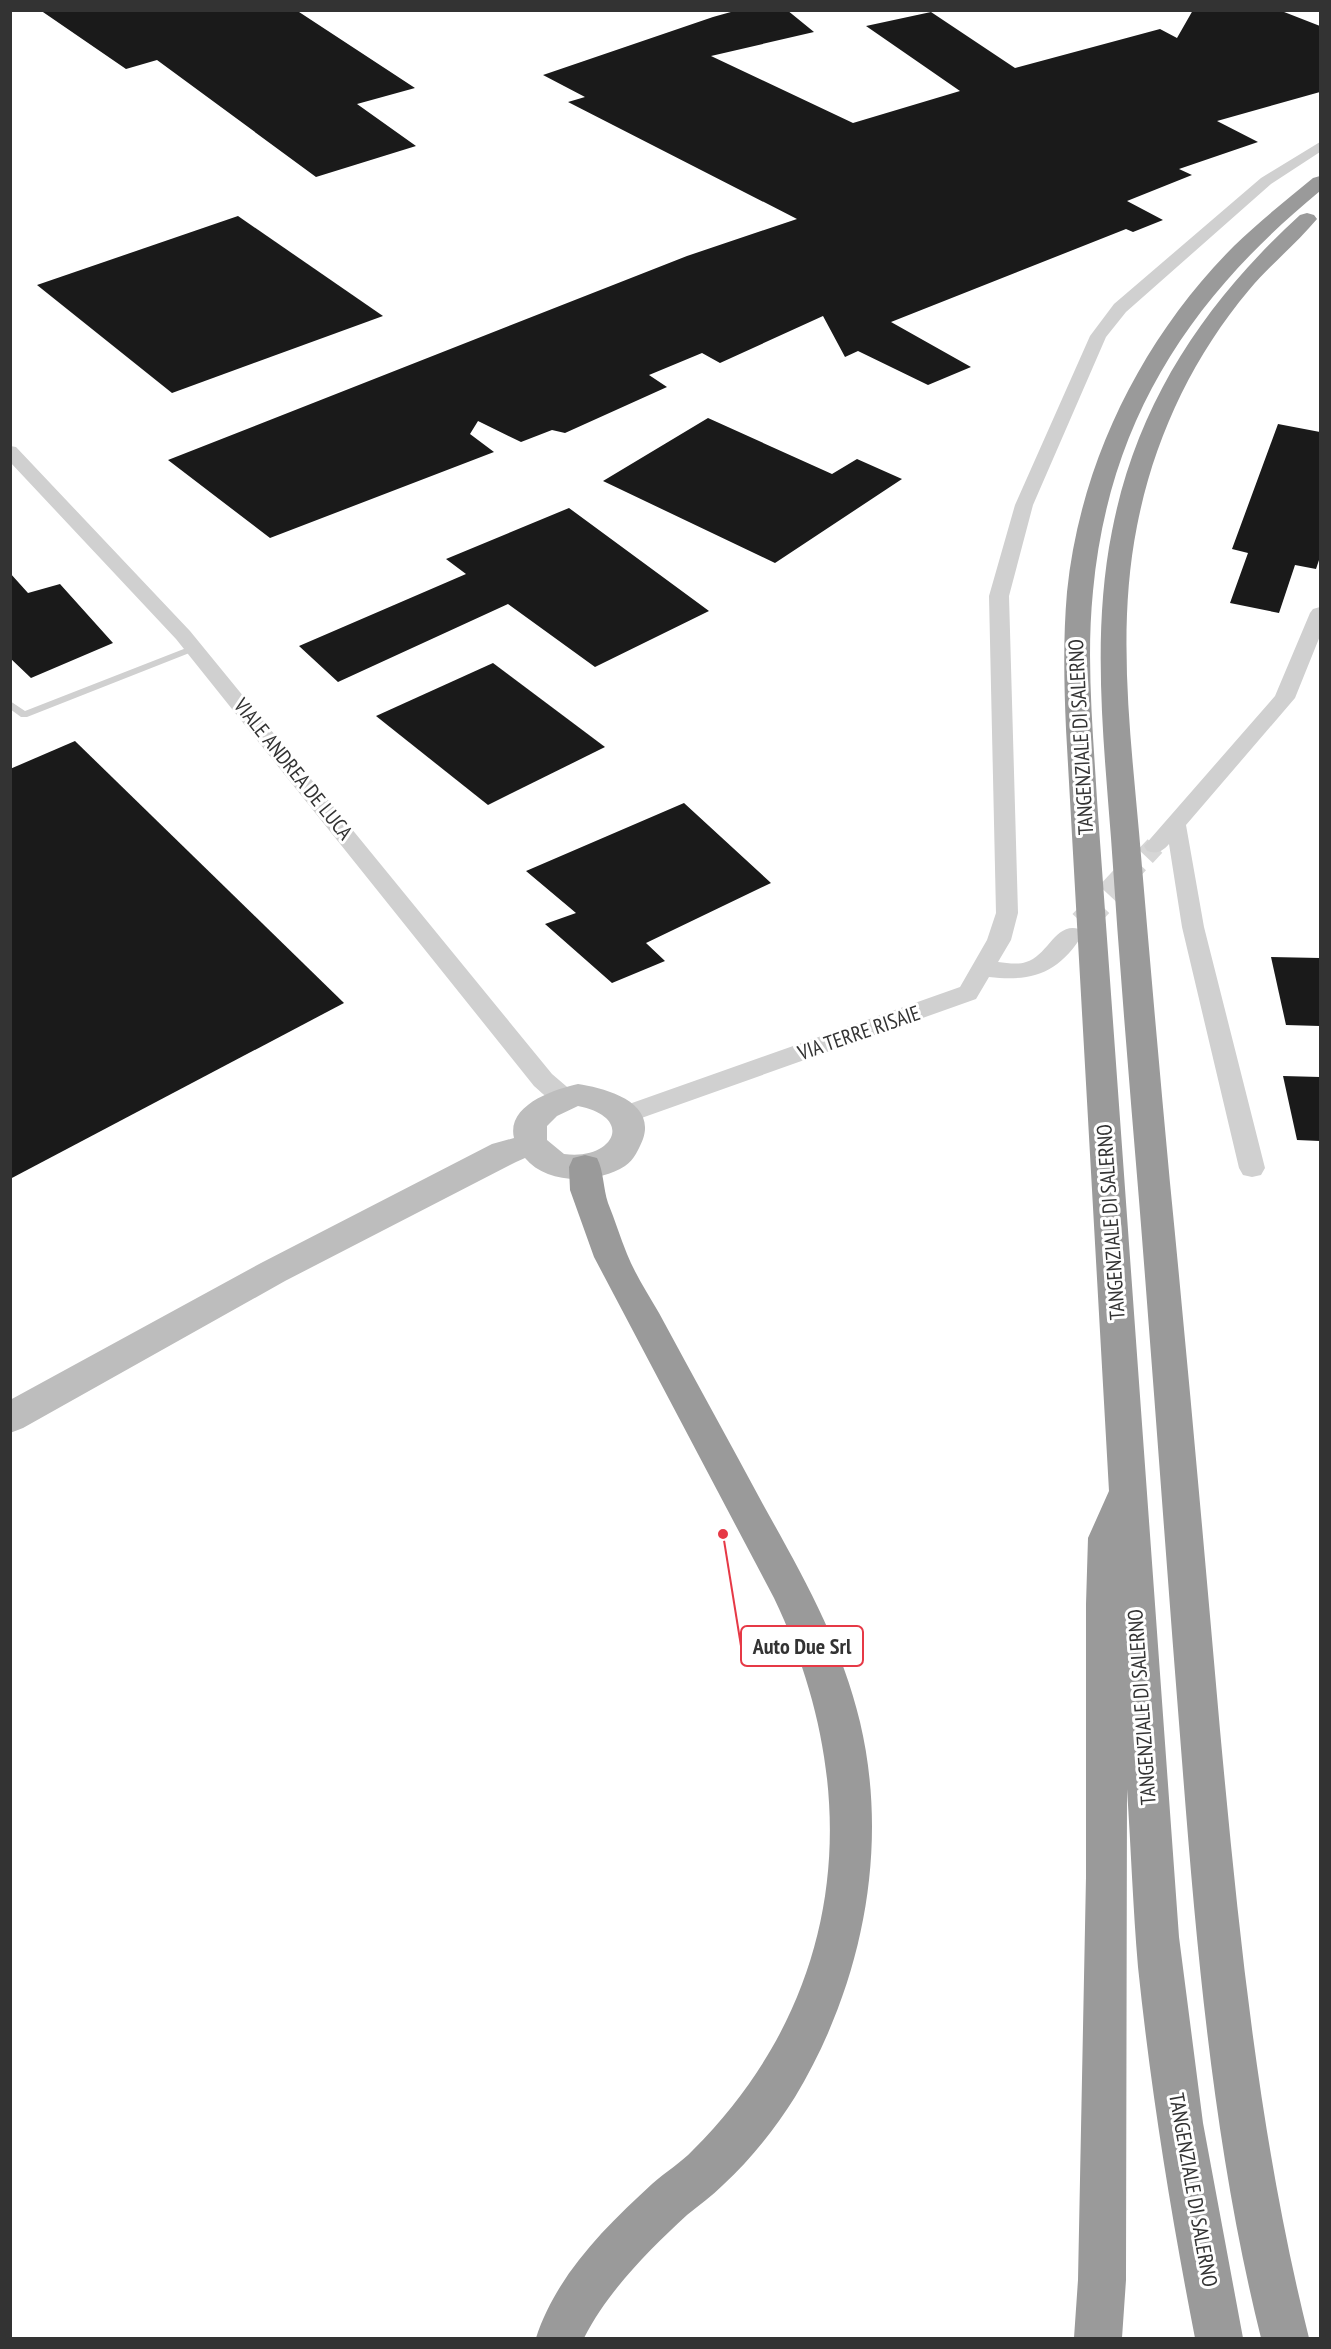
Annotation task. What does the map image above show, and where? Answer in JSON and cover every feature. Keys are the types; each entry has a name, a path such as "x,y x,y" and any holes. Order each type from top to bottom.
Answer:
{"highway":[{"name":"TANGENZIALE DI SALERNO","path":"1219,2338 1194,2205 1162,1988 1141,1701 1077,701 1075,639 1078,596 1090,526 1102,478 1112,447 1150,368 1192,304 1230,260 1288,207 1320,182"},
{"name":"TANGENZIALE DI SALERNO","path":"1286,2338 1258,2219 1233,2072 1220,1960 1113,704 1111,633 1113,599 1124,526 1137,472 1168,396 1206,330 1229,299 1256,267 1320,208"},
{"path":"560,2338 566,2321 596,2277 669,2200 709,2167 747,2126 783,2078 808,2031 828,1977 848,1891 851,1852 848,1770 842,1731 810,1631 611,1257 587,1190 585,1167"},
{"path":"1098,2338 1102,2280 1107,1877 1105,1638 1107,1538 1129,1489"}],"street":[{"name":"VIA TERRE RISAIE","path":"624,1114 911,1015 968,993 999,940 1007,913 999,596 1024,505 1098,336 1120,308 1266,181 1320,146"},
{"name":"VIALE ANDREA DE LUCA","path":"10,451 194,648 543,1080 564,1098"},
{"path":"1155,846 1285,698 1320,613"},
{"path":"1174,823 1183,849 1192,923 1207,990 1252,1168"},
{"path":"984,968 1026,971 1046,963 1071,934"},
{"path":"578,1095 605,1100 624,1114 629,1125 629,1137 614,1157 601,1164 569,1167 553,1163 541,1155 533,1144 530,1133 539,1111 550,1103 578,1095"},
{"path":"10,1418 273,1272 504,1153 533,1144"}],"lane":[{"path":"10,704 24,715 194,648"}],"building":[{"path":"40,10 296,10 415,88 357,104 416,146 316,177 157,60 126,69"},
{"path":"738,10 787,10 814,32 711,56 853,123 960,91 866,26 931,12 1015,68 1160,29 1177,38 1193,10 1279,10 1320,26 1320,92 1217,121 1258,142 1179,169 1192,175 1127,201 1163,220 1133,232 1126,229 891,322 971,367 928,385 858,351 845,357 823,316 720,363 702,353 649,375 667,387 565,433 552,430 521,442 478,421 470,434 494,452 270,538 168,460 687,256 797,219 568,102 585,97 543,75"},
{"path":"238,216 383,316 172,393 37,285"},
{"path":"708,418 832,474 857,459 902,479 775,563 603,481"},
{"path":"1278,424 1320,432 1320,557 1316,569 1295,565 1279,613 1230,603 1248,553 1232,549"},
{"path":"569,508 709,611 595,667 508,604 338,682 299,646 466,574 446,559"},
{"path":"10,573 28,593 60,584 113,643 31,678 10,658"},
{"path":"493,663 605,747 488,805 376,716"},
{"path":"75,741 344,1003 10,1179 10,769"},
{"path":"684,803 771,883 646,943 665,961 612,983 545,924 576,913 526,871"},
{"path":"1271,957 1320,958 1320,1026 1286,1025"},
{"path":"1283,1076 1320,1077 1320,1141 1297,1140"}],"tunnel":[{"path":"1125,878 1155,846"},
{"path":"1082,923 1126,876"}],"place":[{"name":"Auto Due Srl","path":"723,1534"}]}
